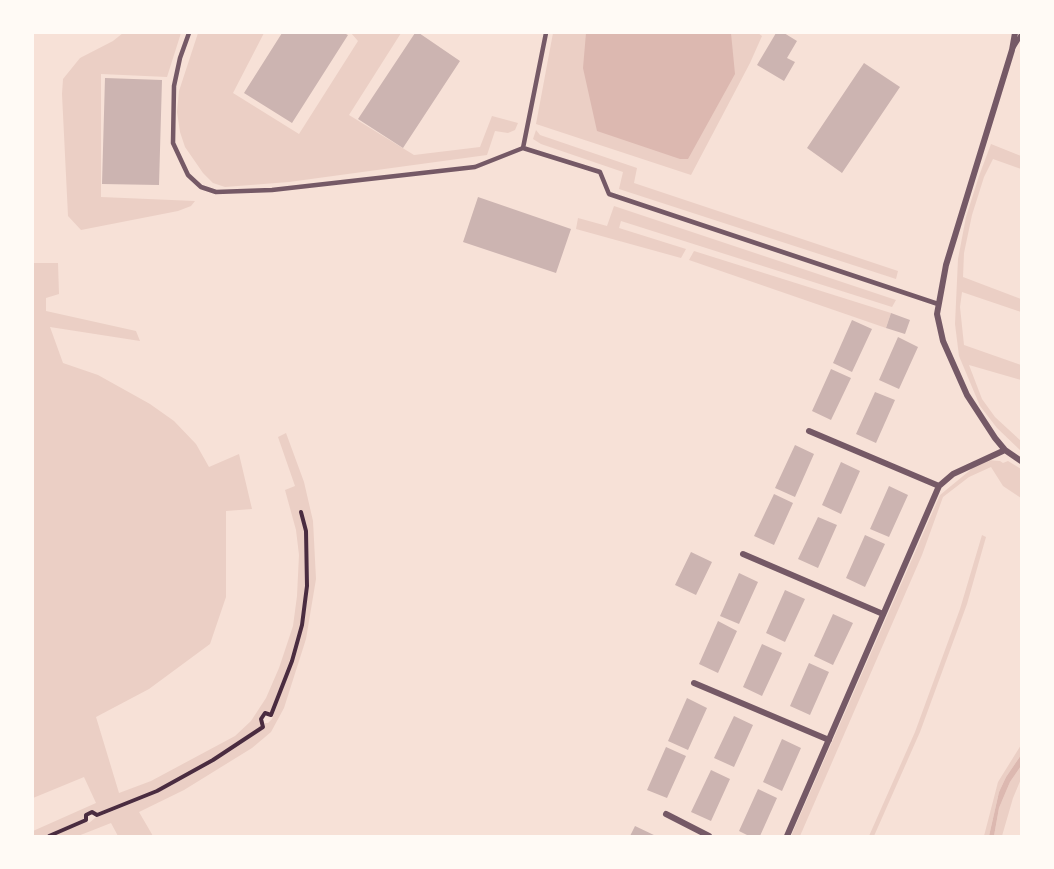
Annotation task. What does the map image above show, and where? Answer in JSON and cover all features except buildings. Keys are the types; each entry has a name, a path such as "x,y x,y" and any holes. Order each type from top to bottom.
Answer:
{"street":[{"path":"1015,33 1012,50 946,265 938,304 939,327 961,382 984,424 1005,450 1021,461"},
{"path":"809,431 939,486"},
{"path":"787,836 939,486 953,474 1005,450"},
{"path":"743,554 883,614"},
{"path":"694,683 829,740"},
{"path":"666,814 709,836"}],"lane":[{"path":"189,33 180,58 174,86 173,143 188,175 201,187 216,192 272,190 474,167 523,148 600,172 609,194 938,304"},
{"path":"523,148 546,33"},
{"path":"1012,50 1021,35"}],"path":[{"path":"49,836 86,820 86,815 92,812 97,815 157,791 213,760 264,727 261,719 266,713 271,715 292,661 302,625 307,586 306,531 301,512"}],"shaded area":[{"path":"123,33 181,33 167,77 101,74 101,197 195,201 191,206 178,211 81,230 68,216 63,79 80,58 113,41"},
{"path":"198,33 264,33 233,93 299,134 358,41 351,33 401,33 349,115 414,155 480,147 492,116 518,123 515,130 508,133 495,131 487,155 289,182 225,187 213,183 203,173 185,147 180,132 177,112 179,91"},
{"path":"553,33 758,33 762,36 691,175 536,124"},
{"path":"586,33 731,33 735,74 688,159 680,159 597,131 583,68"},
{"path":"536,130 540,135 637,168 634,183 898,271 896,279 619,189 623,172 541,144 533,139"},
{"path":"991,144 1021,156 1021,169 993,159 984,177 972,215 964,253 963,277 1021,299 1021,312 962,292 960,307 964,345 1021,365 1021,380 969,365 982,399 995,417 1021,441 1021,451 997,428 980,406 959,356 955,324 958,259 966,217"},
{"path":"614,206 896,300 892,307 621,221 619,228 686,249 681,258 576,229 578,218 607,226"},
{"path":"694,251 891,313 886,328 689,260"},
{"path":"33,263 58,263 59,294 46,298 46,311 136,331 140,341 50,327 63,363 98,375 150,404 174,421 196,444 209,467 239,454 252,509 226,511 226,597 210,644 149,689 96,717 119,793 151,781 235,736 251,721 266,698 293,626 297,596 299,555 296,530 285,490 295,486 278,437 286,433 304,482 313,521 316,579 306,639 284,708 271,732 252,748 184,790 139,812 153,836 118,836 111,823 78,836 53,836 157,793 214,762 265,728 265,723 272,719 303,626 309,586 307,531 304,531 306,586 300,625 290,660 270,713 265,711 259,719 262,726 212,759 156,790 97,813 85,814 84,819 44,836 33,836 33,831 96,803 84,777 33,798"},
{"path":"987,460 1003,463 1008,461 1021,469 1021,498 1003,486 991,467 969,477 943,497 922,555 800,836 791,836 940,495 974,467"},
{"path":"982,535 986,537 967,604 920,732 874,836 869,836 915,732 960,609"},
{"path":"1021,745 1021,755 999,792 989,836 984,836 998,782"},
{"path":"1021,755 1021,766 1010,782 999,808 994,836 989,836 999,792"},
{"path":"1021,766 1021,779 1002,836 994,836 999,808 1010,782"}]}
